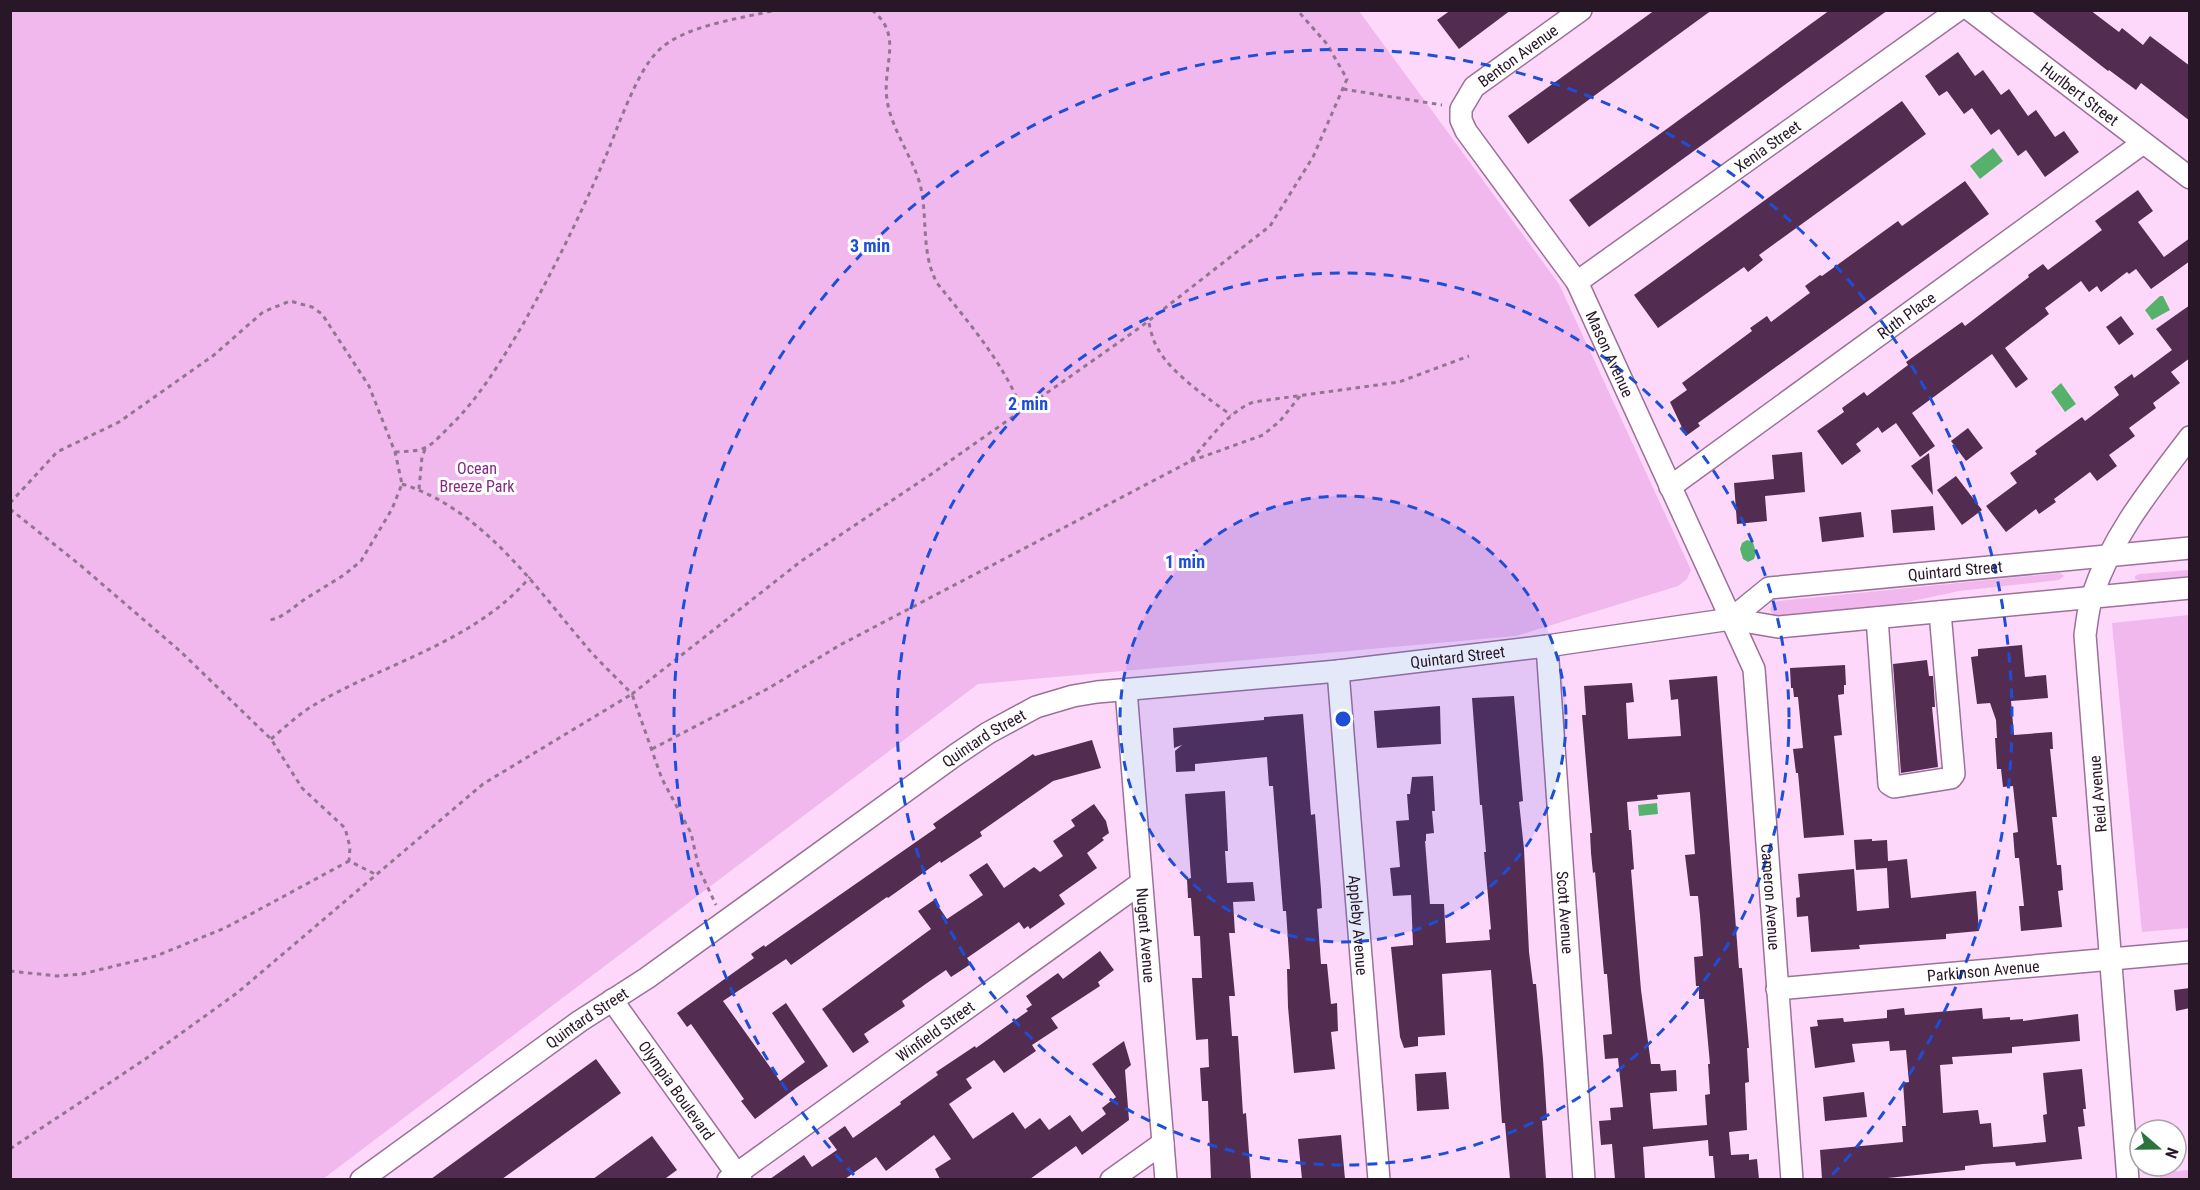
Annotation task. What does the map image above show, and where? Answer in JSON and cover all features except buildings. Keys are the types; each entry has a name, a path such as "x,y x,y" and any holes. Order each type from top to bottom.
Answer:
{"street":[{"name":"Benton Avenue","path":"1461,109 1474,87 1581,10"},
{"name":"Xenia Street","path":"1577,282 1958,10"},
{"name":"Hurlbert Street","path":"1970,10 2190,178"},
{"name":"Mason Avenue","path":"1461,109 1461,120 1466,131 1577,282 1731,619"},
{"name":"Ruth Place","path":"1670,487 2143,143"},
{"name":"Reid Avenue","path":"2128,1179 2085,635 2092,597 2108,556 2130,517 2190,437"},
{"name":"Quintard Street","path":"1731,619 1769,588 2190,548"},
{"name":"Quintard Street","path":"361,1179 580,1021 647,978 988,733 1015,717 1053,702 1097,692 1338,671 1546,646 1731,619 1778,627 2190,588"},
{"path":"1877,618 1889,784 1894,787 1952,778 1954,774 1940,612"},
{"name":"Cameron Avenue","path":"1731,619 1754,669 1792,1179"},
{"name":"Scott Avenue","path":"1546,646 1584,1179"},
{"name":"Appleby Avenue","path":"1338,671 1379,1179"},
{"name":"Nugent Avenue","path":"1126,690 1166,1179"},
{"name":"Winfield Street","path":"735,1177 1141,883"},
{"name":"Parkinson Avenue","path":"1777,989 2190,952"},
{"name":"Olympia Boulevard","path":"612,1000 735,1177"},
{"path":"1111,1179 1164,1143"}],"path":[{"path":"419,489 422,456 427,447 469,408 542,290 578,220 641,75 656,52 671,40 691,31 776,10"},
{"path":"872,10 888,28 890,41 887,98 890,115 922,191 930,271 988,348 1013,389 1022,411"},
{"path":"10,1149 144,1060 237,993 483,784 632,694 800,562 1148,322 1270,226 1313,157 1347,79 1327,44 1297,10"},
{"path":"1343,89 1461,109"},
{"path":"10,503 57,452 119,422 214,355 263,312 290,302 312,307 322,314 369,386 395,452 402,484 392,509 361,561 304,599 289,612 270,620"},
{"path":"1148,322 1153,338 1164,358 1231,415"},
{"path":"1189,462 1231,415 1239,408 1253,402 1399,382 1469,357"},
{"path":"652,749 769,688 840,645 1189,462 1263,435 1280,421 1300,395"},
{"path":"395,452 427,447"},
{"path":"402,484 419,489 446,505 497,543 530,577 586,647 632,694 663,779 691,833 699,869 724,922"},
{"path":"10,509 80,565 180,651 272,739 302,788 345,828 350,847 349,861"},
{"path":"272,739 313,706 475,624 503,605 530,577"},
{"path":"349,861 375,874"},
{"path":"10,971 57,976 82,974 156,956 225,928 349,861"}],"green space":[{"name":"Ocean Breeze Park","path":"10,11 1359,11 1559,284 1691,570 1687,579 1678,586 1516,636 978,684 323,1179 11,1179"},
{"path":"2189,570 2189,576 2139,581 2135,579 2135,576 2139,574"},
{"path":"2060,573 2064,576 2059,580 1959,591 1880,608 1778,617 1770,610 1772,604 1778,601"},
{"path":"2189,615 2189,928 2142,932 2112,623"},
{"path":"2188,1170 2189,1179 2160,1179 2188,1178"}],"shaded area":[{"path":"1993,148 2003,161 1980,179 1970,166"},
{"path":"2160,296 2163,296 2170,310 2152,320 2145,310"},
{"path":"2061,383 2076,404 2065,412 2051,392"},
{"path":"1747,540 1753,542 1756,553 1754,559 1748,562 1743,559 1740,549 1742,543"},
{"path":"1657,803 1658,814 1639,816 1638,805"}]}
